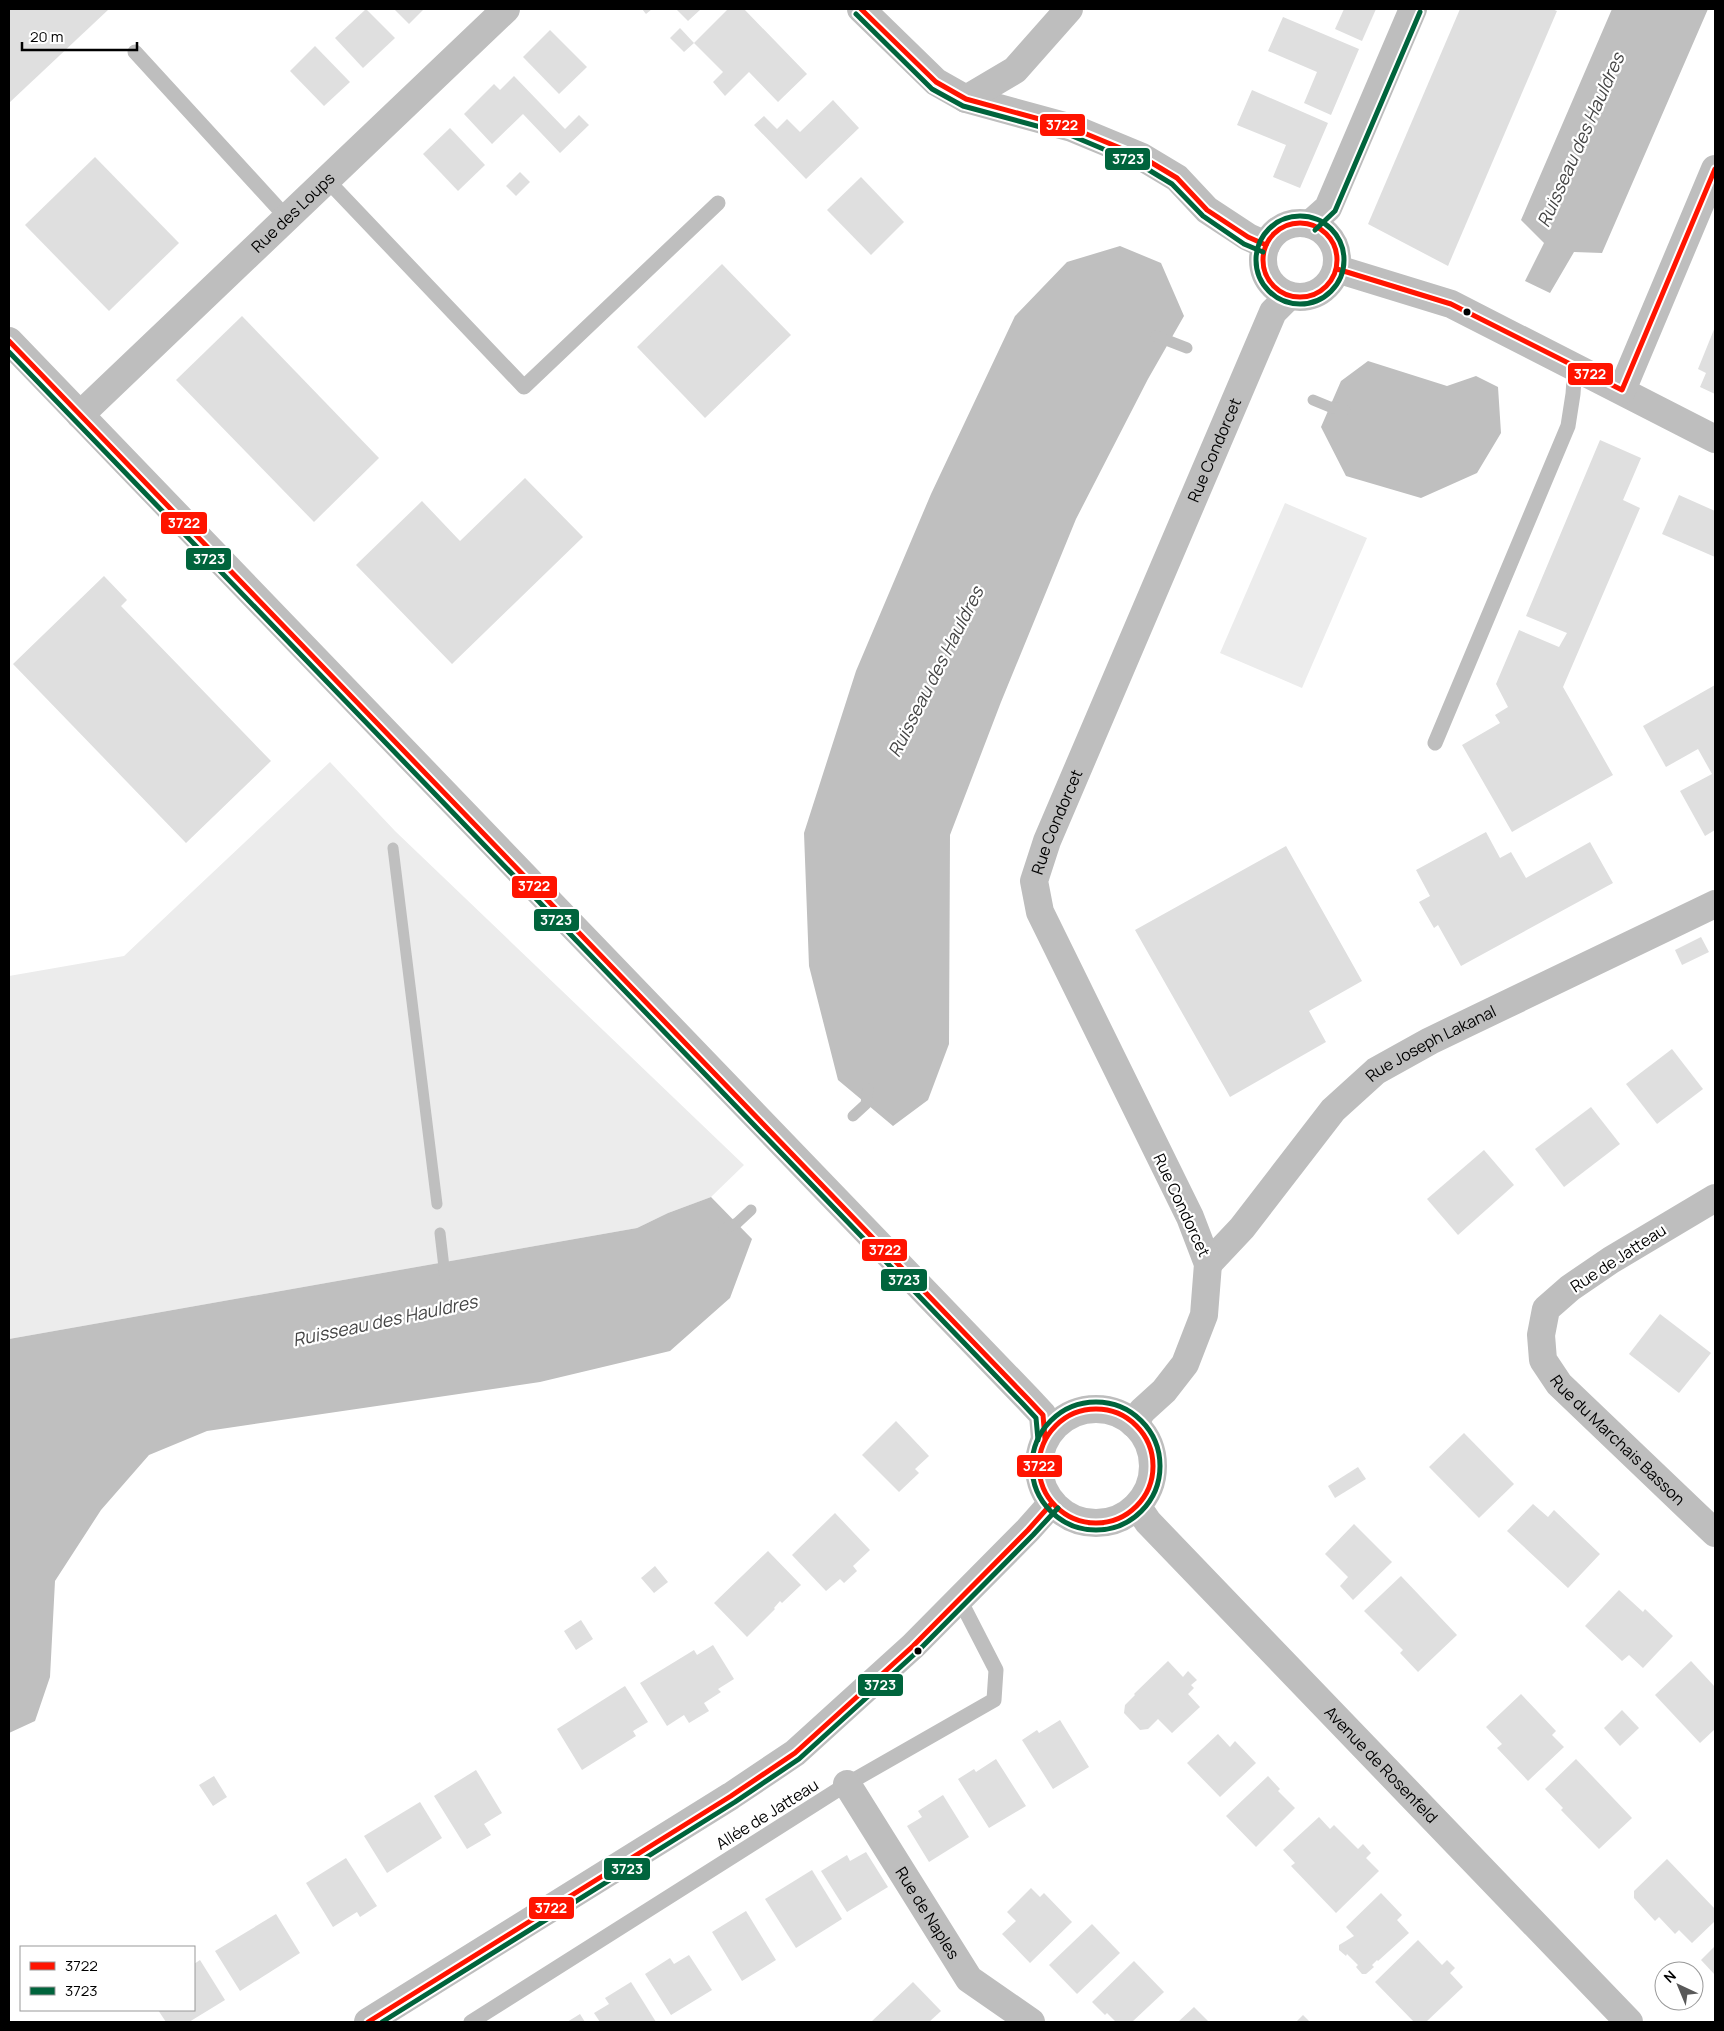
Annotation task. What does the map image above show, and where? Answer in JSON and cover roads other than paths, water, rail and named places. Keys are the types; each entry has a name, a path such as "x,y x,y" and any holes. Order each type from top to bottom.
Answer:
{"street":[{"name":"Rue des Loups","path":"80,414 506,9"},
{"path":"861,9 936,82 966,99 1072,128 1142,157 1177,178 1207,210 1248,237 1266,245"},
{"path":"966,99 1016,70 1069,9"},
{"path":"1310,224 1328,208 1414,9"},
{"path":"1622,390 1715,169"},
{"path":"1292,224 1310,224 1323,230 1332,241 1337,255 1337,268 1330,283 1319,293 1304,298 1289,296 1275,288 1266,275 1263,261 1266,245 1277,231 1292,224"},
{"path":"1337,268 1451,304 1715,438"},
{"name":"Rue Condorcet","path":"1134,1424 1142,1411 1164,1392 1184,1364 1204,1315 1208,1264 1190,1217 1040,912 1034,881 1047,841 1273,312 1289,296"},
{"path":"9,341 1028,1399 1043,1416 1045,1439 1039,1468 1041,1483 1052,1503 1066,1515 1084,1522 1103,1523 1121,1518 1137,1506 1149,1487 1153,1464 1148,1442 1134,1424 1117,1413 1098,1409 1078,1412 1060,1422 1045,1439"},
{"name":"Rue Joseph Lakanal","path":"1208,1264 1242,1228 1333,1110 1376,1071 1430,1042 1715,904"},
{"name":"Rue de Jatteau","path":"1541,1334 1546,1309 1570,1288 1611,1260 1715,1198"},
{"name":"Rue du Marchais Basson","path":"1541,1334 1543,1360 1559,1384 1715,1534"},
{"path":"382,2020 795,1753 913,1646 960,1600 1052,1503"},
{"name":"Avenue de Rosenfeld","path":"1137,1506 1148,1522 1629,2022"},
{"name":"Rue de Naples","path":"847,1784 969,1979 1031,2022"}],"lane":[{"path":"135,52 287,218"},
{"path":"327,180 524,387 718,203"},
{"path":"1435,743 1568,426 1575,366"},
{"name":"Allée de Jatteau","path":"471,2022 847,1784 994,1700 996,1670 960,1600"}],"water":[{"path":"1612,9 1708,9 1602,253 1574,252 1550,293 1525,281 1544,243 1521,220"},
{"path":"1120,246 1161,263 1184,316 1148,379 1076,519 1001,702 950,835 949,1044 928,1100 893,1126 838,1080 809,966 804,833 856,671 931,494 1015,316 1067,262"},
{"path":"1368,361 1447,386 1476,376 1498,387 1501,433 1477,473 1421,498 1346,476 1321,427 1341,381"},
{"path":"711,1197 752,1239 730,1298 670,1351 540,1382 207,1431 149,1455 101,1510 55,1581 50,1677 35,1721 9,1733 9,1339 637,1228 668,1213"}],"waterway":[{"name":"Ruisseau des Hauldres","path":"1156,336 1187,348"},
{"name":"Ruisseau des Hauldres","path":"1313,400 1330,407 1345,410"},
{"path":"393,848 437,1204"},
{"name":"Ruisseau des Hauldres","path":"853,1116 866,1104 868,1089"},
{"name":"Ruisseau des Hauldres","path":"724,1229 737,1223 751,1210"},
{"path":"440,1233 445,1276"}]}
